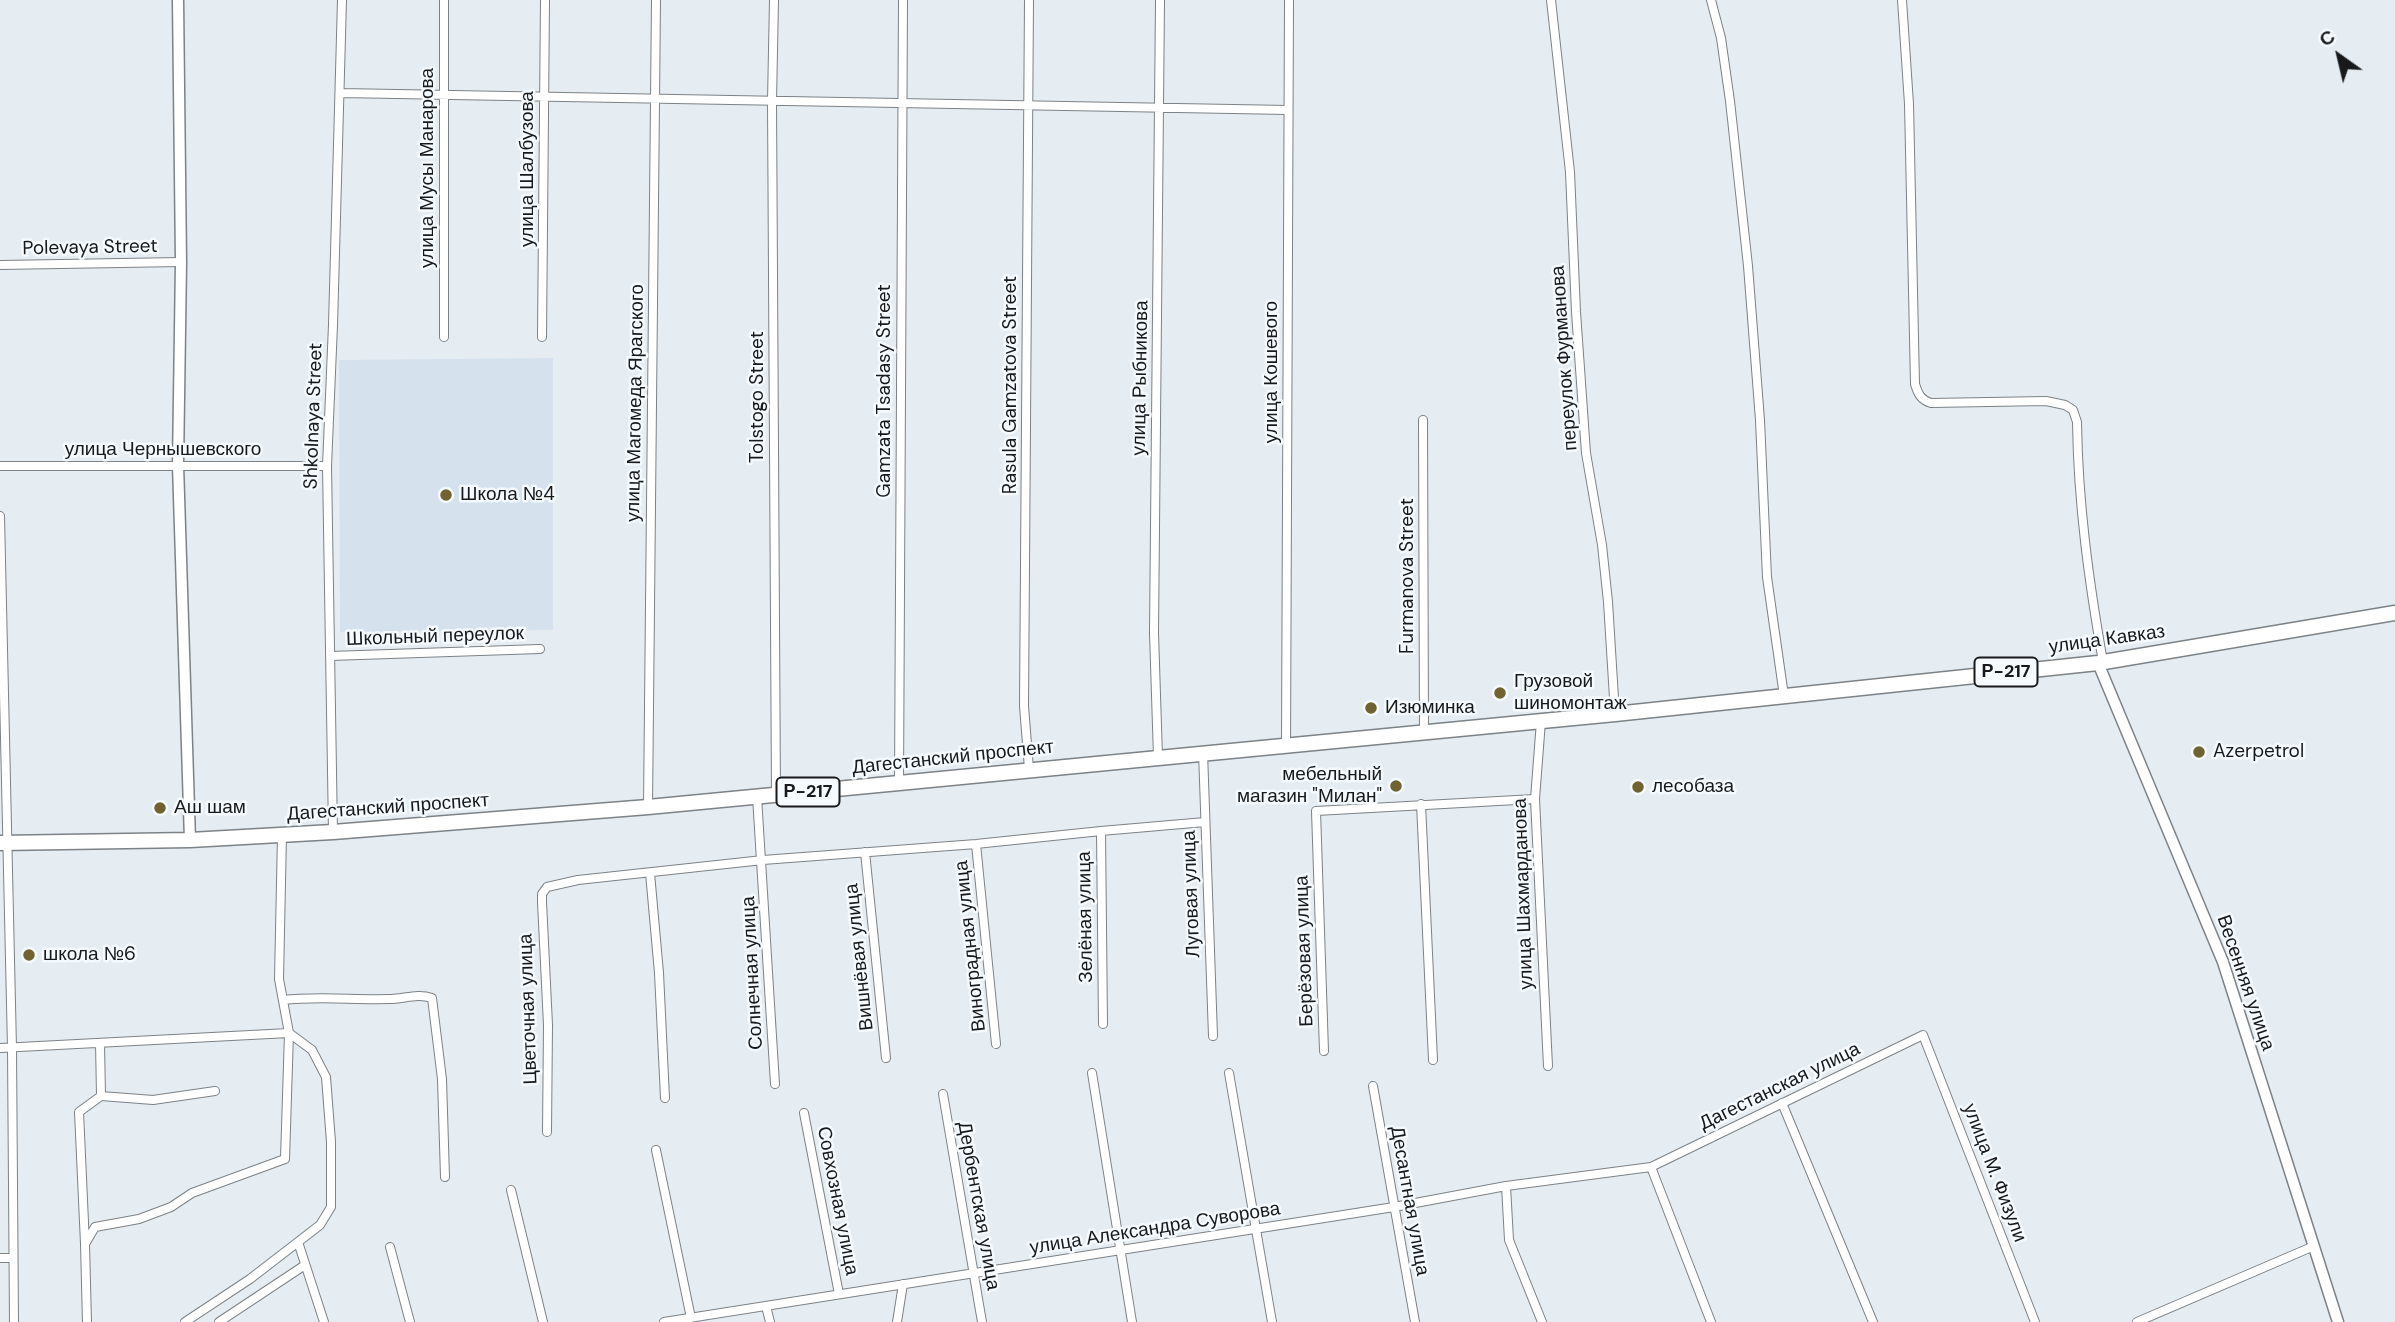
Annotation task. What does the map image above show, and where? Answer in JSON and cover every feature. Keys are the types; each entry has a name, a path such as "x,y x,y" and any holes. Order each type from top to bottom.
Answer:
{"highway":[{"name":"улица Кавказ","path":"1615,714 2100,662 2395,614"},
{"name":"Дагестанский проспект","path":"3,843 190,840 282,835 648,807 1615,714"}],"street":[{"path":"178,0 181,262 178,465 190,840"},
{"name":"Shkolnaya Street","path":"333,832 327,466 342,0"},
{"name":"улица Мусы Манарова","path":"444,0 444,337"},
{"name":"улица Шалбузова","path":"542,337 545,0"},
{"name":"улица Магомеда Ярагского","path":"648,807 656,0"},
{"name":"Tolstogo Street","path":"774,0 772,101 776,795"},
{"name":"Gamzata Tsadasy Street","path":"899,783 903,0"},
{"name":"Rasula Gamzatova Street","path":"1029,0 1024,706 1029,769"},
{"name":"улица Рыбникова","path":"1158,757 1154,619 1160,0"},
{"name":"улица Кошевого","path":"1286,745 1289,0"},
{"name":"переулок Фурманова","path":"1551,0 1570,172 1586,453 1602,545 1615,714"},
{"path":"1712,0 1721,38 1747,252 1760,421 1767,577 1784,696"},
{"path":"1902,0 1909,104 1917,392 1924,401 1931,403 2046,401 2065,405 2073,410 2077,422 2080,504 2100,662"},
{"path":"341,93 1288,110"},
{"name":"Polevaya Street","path":"0,265 181,262"},
{"name":"Furmanova Street","path":"1423,420 1423,733"},
{"name":"улица Чернышевского","path":"0,466 327,466"},
{"path":"0,516 3,843 12,1048 14,1322"},
{"name":"Школьный переулок","path":"330,656 540,649"},
{"name":"Весенняя улица","path":"2100,662 2223,962 2338,1322"},
{"name":"улица Шахмарданова","path":"1541,721 1535,799 1548,1066"},
{"name":"Луговая улица","path":"1203,752 1213,1035"},
{"name":"Солнечная улица","path":"757,797 775,1084"},
{"path":"1433,1060 1421,804 1535,799"},
{"name":"Берёзовая улица","path":"1324,1051 1316,811 1421,804"},
{"name":"Зелёная улица","path":"1103,1024 1101,831 1205,822"},
{"path":"665,1098 659,973 650,873 762,860 976,844 1101,831"},
{"path":"85,1244 95,1227 139,1219 171,1206 191,1193 285,1159 289,1033 279,979 282,835"},
{"name":"Виноградная улица","path":"976,844 996,1044"},
{"name":"Вишнёвая улица","path":"865,852 886,1058"},
{"name":"Цветочная улица","path":"547,1132 548,1025 542,894 547,887 578,880 650,873"},
{"path":"283,1000 307,997 338,1000 395,999 421,994 432,998 442,1079 445,1178"},
{"path":"0,1048 289,1033 312,1050 326,1077 331,1142 331,1207 320,1225 250,1279 185,1322"},
{"name":"Дагестанская улица","path":"1651,1167 1923,1035"},
{"name":"улица М. Физули","path":"1923,1035 2035,1322"},
{"path":"100,1043 101,1096"},
{"path":"1093,1073 1132,1322"},
{"path":"1229,1073 1272,1322"},
{"name":"Десантная улица","path":"1373,1086 1415,1322"},
{"path":"87,1322 79,1112 101,1096 153,1100 215,1091"},
{"name":"Дербентская улица","path":"943,1094 982,1322"},
{"path":"1782,1103 1873,1322"},
{"name":"Совхозная улица","path":"804,1113 839,1294"},
{"path":"656,1150 691,1318"},
{"path":"1651,1167 1711,1322"},
{"name":"улица Александра Суворова","path":"664,1322 1394,1207 1506,1186 1651,1167"},
{"path":"1506,1186 1509,1240 1542,1322"},
{"path":"511,1189 543,1322"},
{"path":"298,1242 324,1322"},
{"path":"2137,1322 2314,1246"},
{"path":"390,1247 410,1322"},
{"path":"0,1258 13,1258"},
{"path":"219,1322 304,1265"},
{"path":"897,1322 903,1284"},
{"path":"766,1306 770,1322"}],"shaded area":[{"name":"Школа №4","path":"553,358 553,630 340,632 339,360"}],"place":[{"name":"Школа №4","path":"446,495"},
{"name":"Грузовой шиномонтаж","path":"1500,693"},
{"name":"Изюминка","path":"1371,708"},
{"name":"Azerpetrol","path":"2199,752"},
{"name":"мебельный магазин \"Милан\"","path":"1396,786"},
{"name":"лесобаза","path":"1638,787"},
{"name":"Аш шам","path":"160,808"},
{"name":"школа №6","path":"29,955"}]}
